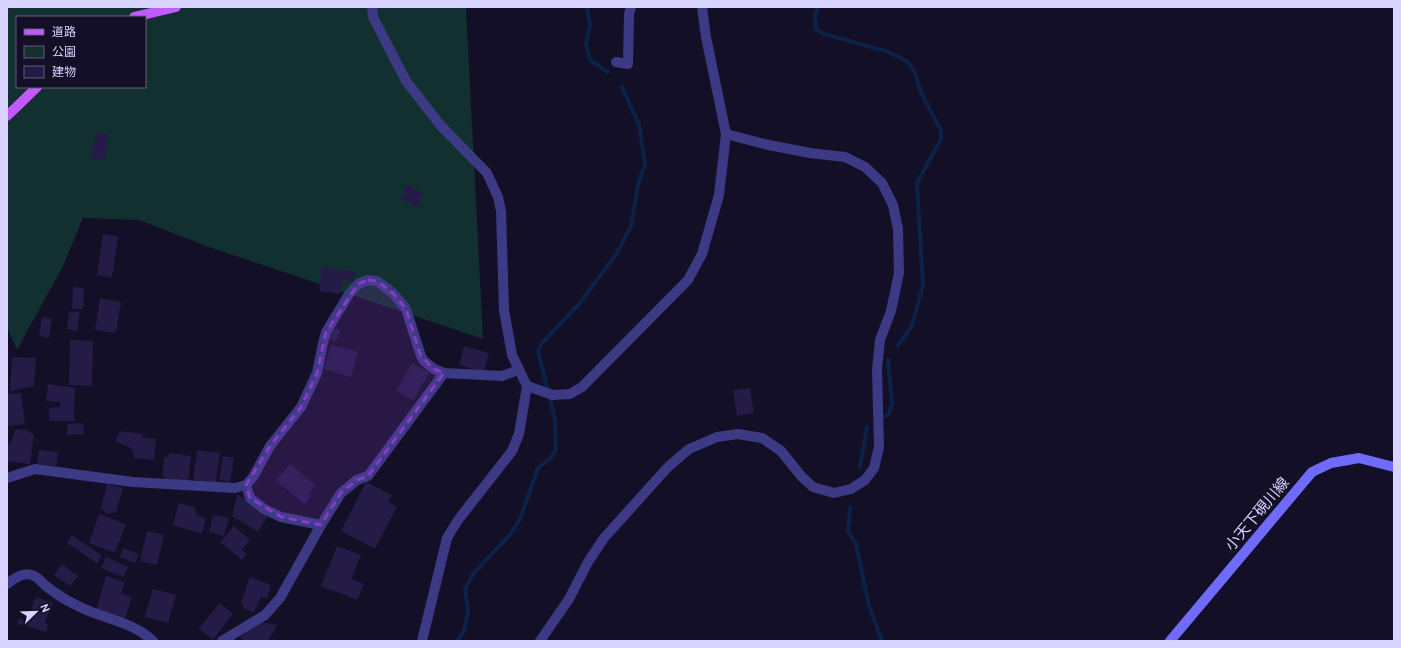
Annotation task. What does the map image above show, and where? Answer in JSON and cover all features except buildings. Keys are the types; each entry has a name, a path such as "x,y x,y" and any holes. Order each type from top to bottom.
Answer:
{"main road":[{"path":"138,16 176,7"},
{"path":"7,116 36,88"},
{"name":"小天下硯川線","path":"1170,641 1312,472 1331,463 1359,458 1394,467"}],"street":[{"path":"372,7 373,17 406,81 441,126 487,172 498,197 501,211 504,310 512,355 527,386 519,434 512,451 458,520 447,538 422,641"},
{"path":"616,62 628,64 629,14 631,7"},
{"path":"527,386 553,395 570,394 582,387 688,280 702,254 719,195 726,134 706,36 702,7"},
{"path":"540,641 569,599 588,562 604,538 668,467 689,449 717,436 738,434 762,438 781,451 802,478 813,487 834,494 851,489 865,480 874,468 879,447 877,369 880,340 891,311 899,273 898,229 893,205 882,183 865,167 845,157 810,153 726,134"},
{"path":"7,478 35,469 133,482 235,488 246,484 253,477 270,446 302,407 317,373 322,343 326,332 349,294 358,284 368,280 377,281 393,293 406,309 424,361 434,369 444,373 502,376 518,370"},
{"path":"222,641 265,615 280,598 321,525 341,493 357,480 368,476 444,373"},
{"path":"246,484 250,498 264,509 281,517 321,525"},
{"path":"7,584 18,576 31,574 37,577 45,585 78,606 134,628 145,634 153,641"}],"highlighted area":[{"path":"368,280 377,281 393,293 406,309 421,356 434,369 444,373 368,476 357,480 341,493 321,525 281,517 250,498 246,485 270,446 301,407 317,373 326,332 358,284"}],"green space":[{"path":"7,7 466,7 483,339 209,247 139,220 83,218 63,266 17,350 7,327"}],"waterway":[{"path":"587,7 590,25 586,44 590,60 608,72"},
{"path":"818,7 815,16 816,29 824,34 889,52 908,62 915,73 921,93 941,130 941,139 917,183 923,285 912,326 898,345"},
{"path":"457,641 464,631 468,611 465,589 473,574 509,536 520,519 538,468 551,458 556,449 555,419 538,351 542,343 579,304 617,253 631,226 638,185 645,164 639,125 622,87"},
{"path":"885,416 889,414 892,403 888,360"},
{"path":"860,467 867,427"},
{"path":"850,508 848,531 856,544 869,606 882,641"}]}
